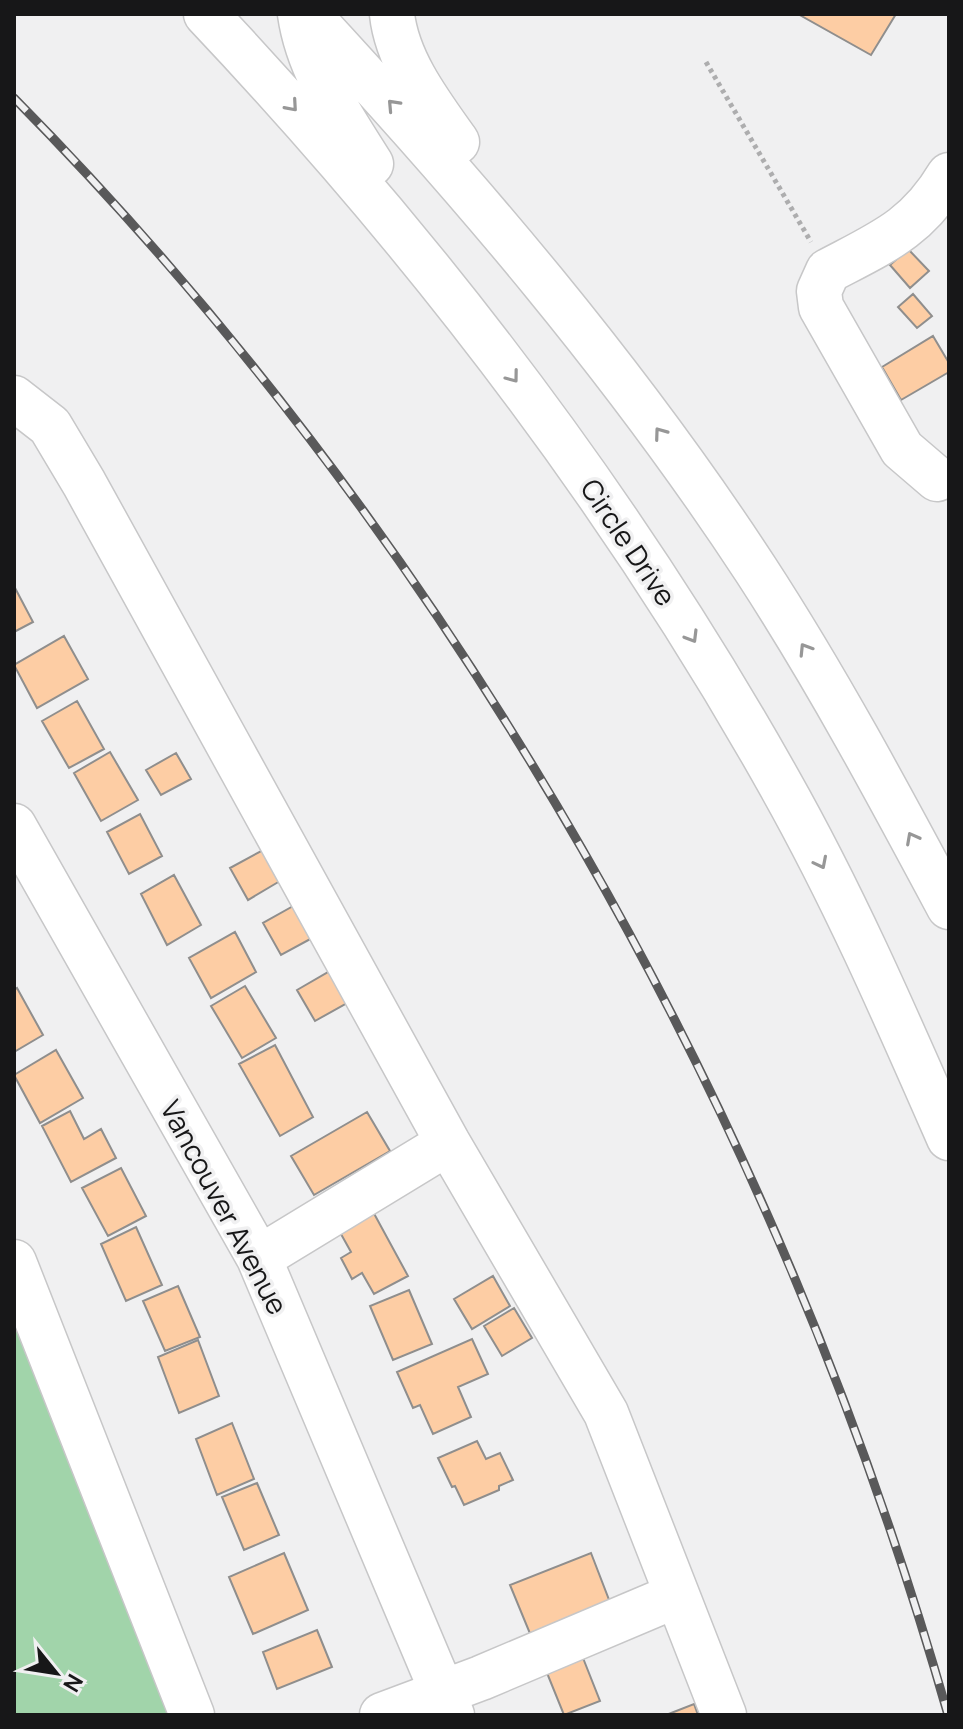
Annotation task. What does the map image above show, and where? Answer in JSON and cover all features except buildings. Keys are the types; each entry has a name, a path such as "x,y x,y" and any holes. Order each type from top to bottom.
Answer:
{"main road":[{"name":"Circle Drive","path":"206,14 368,192 538,410 631,542 682,620 779,782 869,955 949,1138"},
{"path":"300,14 304,41 337,110 466,315"},
{"path":"308,14 417,132 608,361 757,571 846,715 949,907"},
{"path":"392,14 405,58 420,88 483,178 570,314"},
{"path":"945,481 902,449 821,307 819,291 828,271 895,236 912,223 949,175"},
{"path":"14,398 50,426 84,483 448,1143 606,1413 724,1715"},
{"name":"Vancouver Avenue","path":"14,826 259,1258 447,1703"},
{"path":"259,1258 448,1143"},
{"path":"14,1262 192,1715"},
{"path":"382,1715 447,1703 481,1678 675,1596"}],"path":[{"path":"706,62 828,271"}],"green space":[{"path":"14,1285 185,1715 14,1715"}],"railway":[{"path":"14,98 173,271 321,454 457,647 582,848 693,1057 792,1271 877,1491 948,1715"}]}
